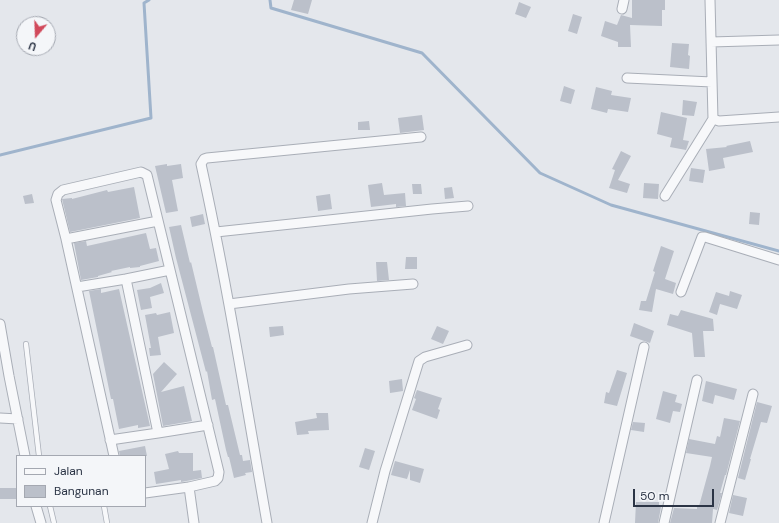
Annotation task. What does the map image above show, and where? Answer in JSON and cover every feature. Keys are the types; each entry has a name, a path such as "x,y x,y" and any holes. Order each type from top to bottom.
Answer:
{"street":[{"path":"665,196 713,119 710,0"},
{"path":"712,42 779,40"},
{"path":"627,78 712,82"},
{"path":"713,119 719,121 779,117"},
{"path":"268,523 216,232 201,164 204,159 421,137"},
{"path":"114,455 77,287 56,200 58,194 63,190 141,172 147,175 219,472 218,478 211,482 189,487 146,493"},
{"path":"216,232 432,208 468,206"},
{"path":"66,239 158,221"},
{"path":"681,292 702,237 779,260"},
{"path":"77,287 170,270"},
{"path":"126,279 158,433"},
{"path":"229,304 349,289 413,284"},
{"path":"0,324 4,376 18,419 25,455"},
{"path":"372,523 385,471 419,361 425,357 468,345"},
{"path":"604,523 644,347"},
{"path":"664,523 697,380"},
{"path":"720,523 752,394"},
{"path":"0,418 18,419"},
{"path":"110,440 208,425"},
{"path":"189,487 194,523"},
{"path":"36,507 41,523"}],"lane":[{"path":"26,344 39,455"},
{"path":"50,507 54,523"},
{"path":"104,507 107,523"}],"building":[{"path":"294,0 312,0 308,14 291,10"},
{"path":"632,0 665,0 665,10 662,10 662,26 630,25 631,47 618,47 618,42 601,36 605,21 617,25 621,15 632,18"},
{"path":"519,2 531,7 526,18 515,14"},
{"path":"573,14 582,17 577,34 568,31"},
{"path":"672,43 689,44 689,69 670,67"},
{"path":"564,86 575,90 571,104 560,101"},
{"path":"596,87 612,91 611,95 631,98 628,112 608,109 607,113 591,109"},
{"path":"683,100 697,102 694,116 682,115"},
{"path":"661,112 687,118 683,140 689,141 686,150 670,147 672,138 657,134"},
{"path":"422,115 424,130 400,133 398,118"},
{"path":"369,121 370,130 358,130 358,122"},
{"path":"750,141 753,152 723,158 725,168 709,171 706,149 727,147 726,146"},
{"path":"621,151 631,156 618,180 630,184 627,193 609,188 615,170 612,169"},
{"path":"167,164 167,166 181,164 183,178 172,180 178,211 166,213 155,166"},
{"path":"691,168 705,170 703,183 689,181"},
{"path":"382,183 384,195 405,193 406,206 396,207 396,204 371,207 368,185"},
{"path":"644,183 659,184 658,199 643,198"},
{"path":"412,184 421,184 422,194 413,194"},
{"path":"134,187 140,218 70,232 62,199 72,199 107,190 108,192"},
{"path":"452,187 454,198 445,199 444,188"},
{"path":"32,194 34,203 25,204 23,196"},
{"path":"330,194 332,209 318,211 316,196"},
{"path":"750,212 760,213 759,225 749,224"},
{"path":"203,214 205,224 192,227 190,217"},
{"path":"181,225 240,455 242,455 243,461 250,460 252,472 245,473 246,475 234,478 226,450 215,399 212,400 207,371 206,372 169,227"},
{"path":"146,233 150,249 156,248 159,261 140,267 130,267 111,271 112,272 98,277 81,280 74,243 86,241 87,246"},
{"path":"661,246 674,251 665,279 676,283 673,294 656,289 652,312 639,310 641,301 646,301"},
{"path":"406,257 417,257 417,269 405,269"},
{"path":"376,262 387,262 389,280 377,281"},
{"path":"161,283 164,293 150,297 152,308 141,310 137,290 150,288"},
{"path":"101,289 101,293 119,289 150,426 138,428 138,425 119,429 113,399 111,399 89,291"},
{"path":"730,291 742,295 737,309 720,304 717,315 709,312 716,292 729,296"},
{"path":"681,310 713,319 714,331 703,331 705,357 694,357 692,333 667,325 670,314 678,316"},
{"path":"170,312 174,333 158,337 161,355 150,356 149,348 151,348 145,315 156,313 157,315"},
{"path":"634,323 654,331 650,343 630,336"},
{"path":"283,326 284,335 270,337 269,327"},
{"path":"437,326 449,331 443,344 431,339"},
{"path":"164,362 177,374 161,392 184,386 192,421 163,426 153,374"},
{"path":"617,370 627,373 617,406 604,403 606,392 609,393"},
{"path":"402,379 403,391 390,393 389,381"},
{"path":"706,381 737,389 734,400 715,395 713,404 702,401"},
{"path":"417,390 442,398 438,409 440,410 437,419 412,410 416,399 414,398"},
{"path":"663,391 677,395 675,402 682,404 680,412 673,411 670,423 656,419"},
{"path":"757,402 772,406 767,423 761,422 745,480 738,478"},
{"path":"316,413 328,413 329,430 308,431 309,434 297,435 295,422 317,418"},
{"path":"724,418 740,421 720,493 722,493 717,510 713,509 712,523 670,523 674,508 697,509 710,466 712,457 686,453 689,439 715,444 717,436 720,437"},
{"path":"633,422 645,423 644,432 631,430"},
{"path":"145,446 147,456 120,455 119,451"},
{"path":"365,448 375,451 369,470 359,467"},
{"path":"178,451 179,453 193,453 193,471 201,470 202,478 181,482 181,480 156,484 154,472 169,469 165,454"},
{"path":"395,461 424,469 420,483 410,480 410,470 407,479 391,475"},
{"path":"0,488 16,488 16,499 0,499"},
{"path":"733,495 747,498 743,516 729,513"},
{"path":"636,502 659,502 659,507 661,507 658,523 635,523"}],"waterway":[{"path":"0,155 151,118 144,3 149,0"},
{"path":"270,0 271,8 422,53 540,173 611,205 779,251"}]}
